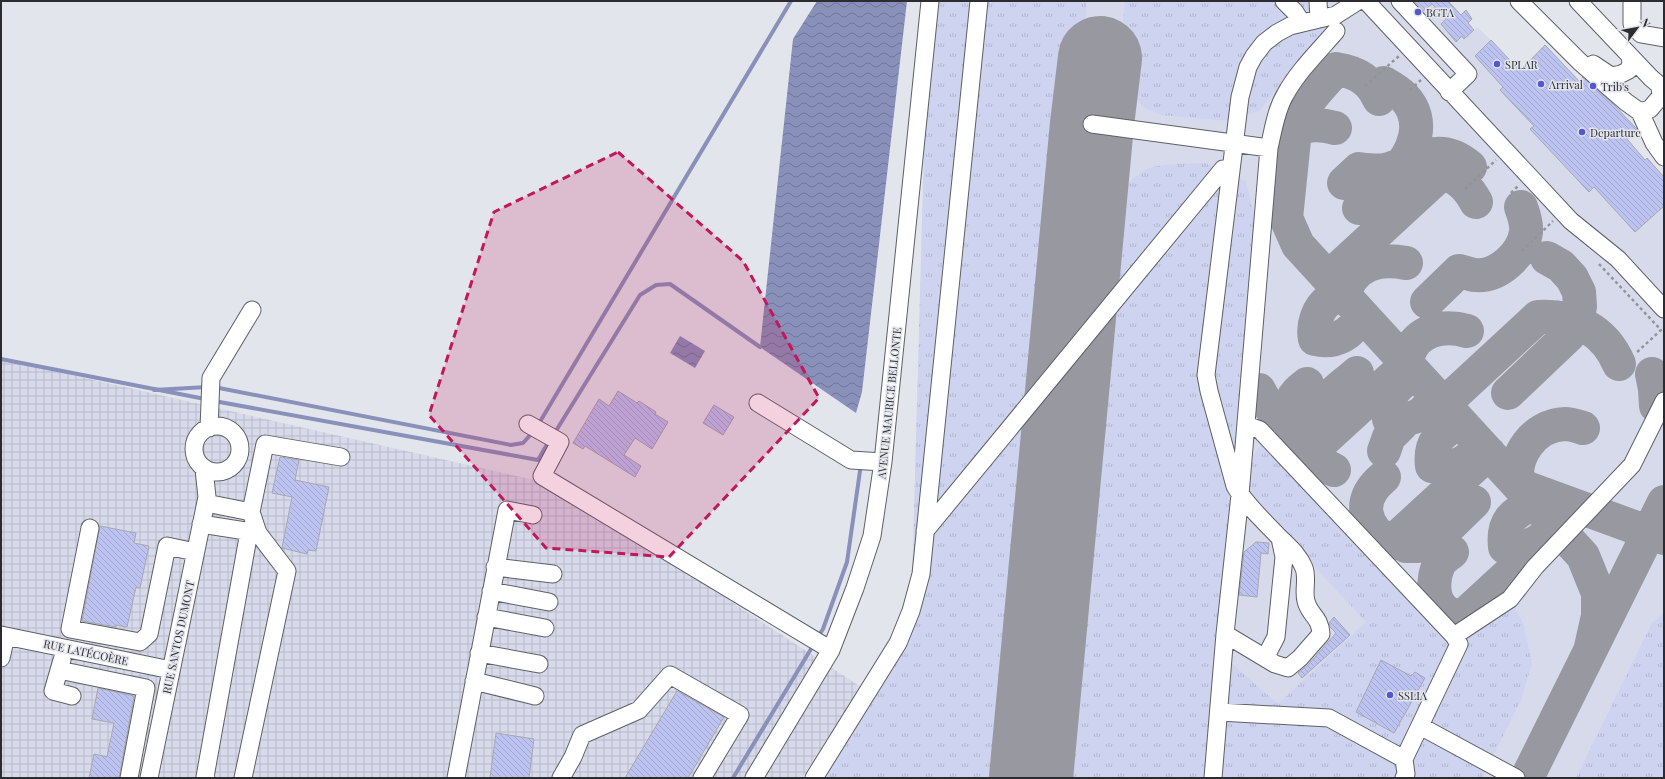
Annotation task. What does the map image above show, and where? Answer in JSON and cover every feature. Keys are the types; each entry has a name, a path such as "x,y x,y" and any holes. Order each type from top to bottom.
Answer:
{"street":[{"name":"AVENUE MAURICE BELLONTE","path":"754,778 827,647 855,588 872,536 869,461 930,1"},
{"path":"814,778 898,643 911,611 921,574 979,1"},
{"path":"1318,1 1319,19"},
{"path":"1225,634 1275,664 1288,668 1300,658 1321,634 1320,624 1306,603 1304,592 1305,570 1297,555 1240,495 1235,486 1206,375 1240,97 1248,67 1254,56 1264,43 1277,32 1290,26 1336,15 1358,1"},
{"path":"1366,1 1449,92 1572,222 1618,259 1664,309"},
{"path":"1400,1 1468,74 1449,92"},
{"path":"1520,1 1580,62 1626,102 1640,112 1654,143 1664,157"},
{"path":"1532,1 1544,17 1584,58 1611,76 1621,74 1629,70 1631,63 1630,56"},
{"path":"1580,1 1630,56 1662,88 1661,96 1650,109 1640,112"},
{"path":"1580,1 1596,1"},
{"path":"1632,1 1632,24 1641,34 1664,38"},
{"path":"1287,2 1302,23"},
{"path":"1213,778 1225,634 1240,495 1269,148 1275,122 1285,95 1298,76 1336,31"},
{"path":"1092,124 1269,148"},
{"path":"925,531 1223,169 1232,169"},
{"path":"209,428 212,378 252,310"},
{"path":"1454,636 1510,599 1535,567 1632,465 1664,402"},
{"path":"758,403 869,461"},
{"path":"528,424 560,442 542,476 827,647"},
{"path":"218,426 225,428 232,432 239,442 239,455 236,461 228,469 222,472 214,472 204,469 197,461 194,448 198,436 209,428 218,426"},
{"path":"1246,426 1260,430 1454,636 1459,644 1404,759 1406,774 1404,778"},
{"path":"206,778 253,532 251,512 265,444 341,457"},
{"path":"204,469 206,500"},
{"path":"206,500 222,472"},
{"path":"206,500 251,512"},
{"name":"RUE SANTOS DUMONT","path":"149,778 206,500"},
{"path":"456,778 507,510 533,515"},
{"path":"201,524 253,532 287,571 243,778"},
{"path":"90,528 70,628 140,642 149,634 167,546 195,552"},
{"path":"1265,658 1276,636 1284,557 1280,538"},
{"path":"495,567 553,574"},
{"path":"491,591 548,602"},
{"path":"486,617 545,628"},
{"path":"1,658 3,635"},
{"name":"RUE LATÉCOÈRE","path":"3,635 171,670"},
{"path":"65,648 53,691 72,696"},
{"path":"479,653 539,664"},
{"path":"59,670 146,688 129,778"},
{"path":"561,778 573,757 582,735 638,710 670,675 740,715 702,778"},
{"path":"474,681 534,696"},
{"path":"1219,712 1330,718 1404,759"},
{"path":"1420,726 1516,778"}],"path":[{"path":"1410,90 1425,76"},
{"path":"1465,189 1499,157"},
{"path":"1511,192 1523,182"},
{"path":"1522,251 1556,218"},
{"path":"1598,263 1661,330 1635,354"}],"highlighted area":[{"path":"618,152 743,261 819,398 669,557 546,548 429,415 494,212"}],"shaded area":[{"path":"972,1 1436,1 1448,13 1454,8 1461,15 1466,10 1472,19 1468,23 1474,30 1477,27 1491,40 1624,179 1647,158 1664,177 1664,778 806,778 899,622 912,583"},
{"path":"1,359 552,484 861,687 802,778 1,778"}],"green space":[{"path":"928,1 1087,1 1011,775 1010,778 805,778 899,622 912,583"},
{"path":"1125,1 1326,1 1328,14 1325,33 1259,111 1230,121 1161,115 1143,107 1132,94 1125,78 1120,56"},
{"path":"1205,163 1246,181 1259,235 1220,653 1278,704 1366,622 1259,507 1249,486 1249,460 1264,442 1450,641 1512,602 1523,623 1532,663 1521,700 1482,778 1050,778 1095,299 1098,298 1108,228 1121,194 1132,180 1145,170 1166,165"},
{"path":"1664,613 1664,778 1576,778 1652,623"}],"water":[{"path":"817,1 907,1 862,392 856,413 760,347 793,39"},
{"path":"680,336 705,351 695,368 670,353"}],"building":[{"path":"1414,1 1448,1 1461,15 1466,10 1472,19 1468,23 1474,30 1464,39 1462,36 1456,42 1441,24 1446,19 1432,4 1423,11"},
{"path":"1491,40 1520,71 1545,45 1579,81 1583,77 1613,104 1637,129 1638,131 1627,139 1645,160 1647,158 1664,177 1664,206 1635,232 1594,187 1589,192 1530,129 1534,126 1500,90 1503,87 1475,56"},
{"path":"618,391 637,403 639,401 668,422 652,449 635,438 624,455 641,466 635,477 585,446 583,449 573,443 599,399 609,406"},
{"path":"714,405 734,417 723,435 703,423"},
{"path":"280,457 299,460 295,480 329,487 316,551 308,550 307,554 282,548 292,497 272,493"},
{"path":"100,526 136,533 134,543 149,546 140,588 136,587 127,627 116,625 116,627 82,621"},
{"path":"1256,542 1269,543 1268,554 1261,553 1257,597 1239,595 1244,552"},
{"path":"1334,617 1350,635 1302,678 1298,673 1308,665 1336,633 1330,627 1329,623"},
{"name":"SSLIA","path":"1381,660 1411,676 1415,672 1425,678 1394,733 1356,712"},
{"path":"98,688 134,696 119,778 89,778 94,754 107,757 114,723 92,719"},
{"path":"677,691 724,717 688,778 625,778"},
{"path":"496,733 534,739 529,778 490,778"}],"waterway":[{"path":"538,425 791,1"},
{"path":"554,434 640,295 656,285 670,284 760,347"},
{"path":"1,359 205,399"},
{"path":"154,390 207,387"},
{"path":"214,387 511,445 523,443 533,432"},
{"path":"214,401 538,460 549,441"},
{"path":"817,638 823,629 847,562 861,464"},
{"path":"733,778 814,644"}],"taxiway":[{"path":"1379,99 1372,87 1362,78 1350,72 1336,69 1306,104 1301,112 1295,130 1286,218 1298,245 1583,556 1598,593 1598,616 1591,647"},
{"path":"1384,83 1404,97 1411,106 1415,116 1416,127 1412,147 1407,156 1393,173"},
{"path":"1295,130 1315,125 1335,128"},
{"path":"1359,208 1396,173 1409,164 1424,157 1439,154 1454,157 1470,167"},
{"path":"1344,183 1359,169 1374,171 1385,170 1395,167 1408,160"},
{"path":"1328,278 1443,172 1462,184 1470,192 1476,202"},
{"path":"1427,302 1459,271 1474,275 1492,273 1500,269 1515,256 1524,240 1526,232 1526,223 1521,207"},
{"path":"1508,393 1568,336 1577,322 1580,306 1579,292 1572,278 1561,266 1547,258"},
{"path":"1362,315 1354,327 1343,336 1330,340 1315,339 1314,328 1319,312 1325,303 1345,289 1358,272 1370,264 1377,262 1391,261 1406,263"},
{"path":"1444,404 1538,317 1564,319 1586,327 1596,333 1605,342 1613,352 1619,364"},
{"path":"1405,362 1413,345 1418,339 1431,331 1445,328 1467,331"},
{"path":"1307,384 1298,391 1293,398 1289,407 1289,415 1292,429 1296,436 1313,450 1407,364"},
{"path":"1334,470 1321,462 1311,449 1308,437 1308,426 1320,406 1357,373"},
{"path":"1652,374 1656,406"},
{"path":"1411,377 1395,389 1392,394 1388,412 1389,419 1405,419 1417,416 1427,408 1436,395"},
{"path":"1259,390 1272,410 1278,414 1290,418 1307,417"},
{"path":"1460,422 1447,430 1437,439 1432,451 1432,466 1446,467 1464,462 1477,447"},
{"path":"1384,451 1389,437 1402,424"},
{"path":"1518,485 1518,463 1522,453 1535,436 1544,430 1565,424 1583,428"},
{"path":"1384,477 1375,485 1370,494 1366,512 1373,529 1390,544 1489,453"},
{"path":"1522,484 1527,488 1664,538"},
{"path":"1406,546 1418,546 1434,541 1474,502"},
{"path":"1527,778 1664,502"},
{"path":"1534,503 1520,510 1510,519 1505,531 1505,547 1517,548 1531,545 1545,536"},
{"path":"1452,552 1442,560 1439,565 1434,584 1436,596 1441,607 1447,613 1459,620 1558,529"}],"runway":[{"path":"1031,778 1092,124 1100,58"}],"place":[{"name":"BGTA","path":"1418,12"},
{"name":"SPLAR","path":"1497,64"},
{"name":"Arrival","path":"1541,84"},
{"name":"Trib's","path":"1593,86"},
{"name":"Departure","path":"1582,132"},
{"name":"SSLIA","path":"1390,695"}]}
